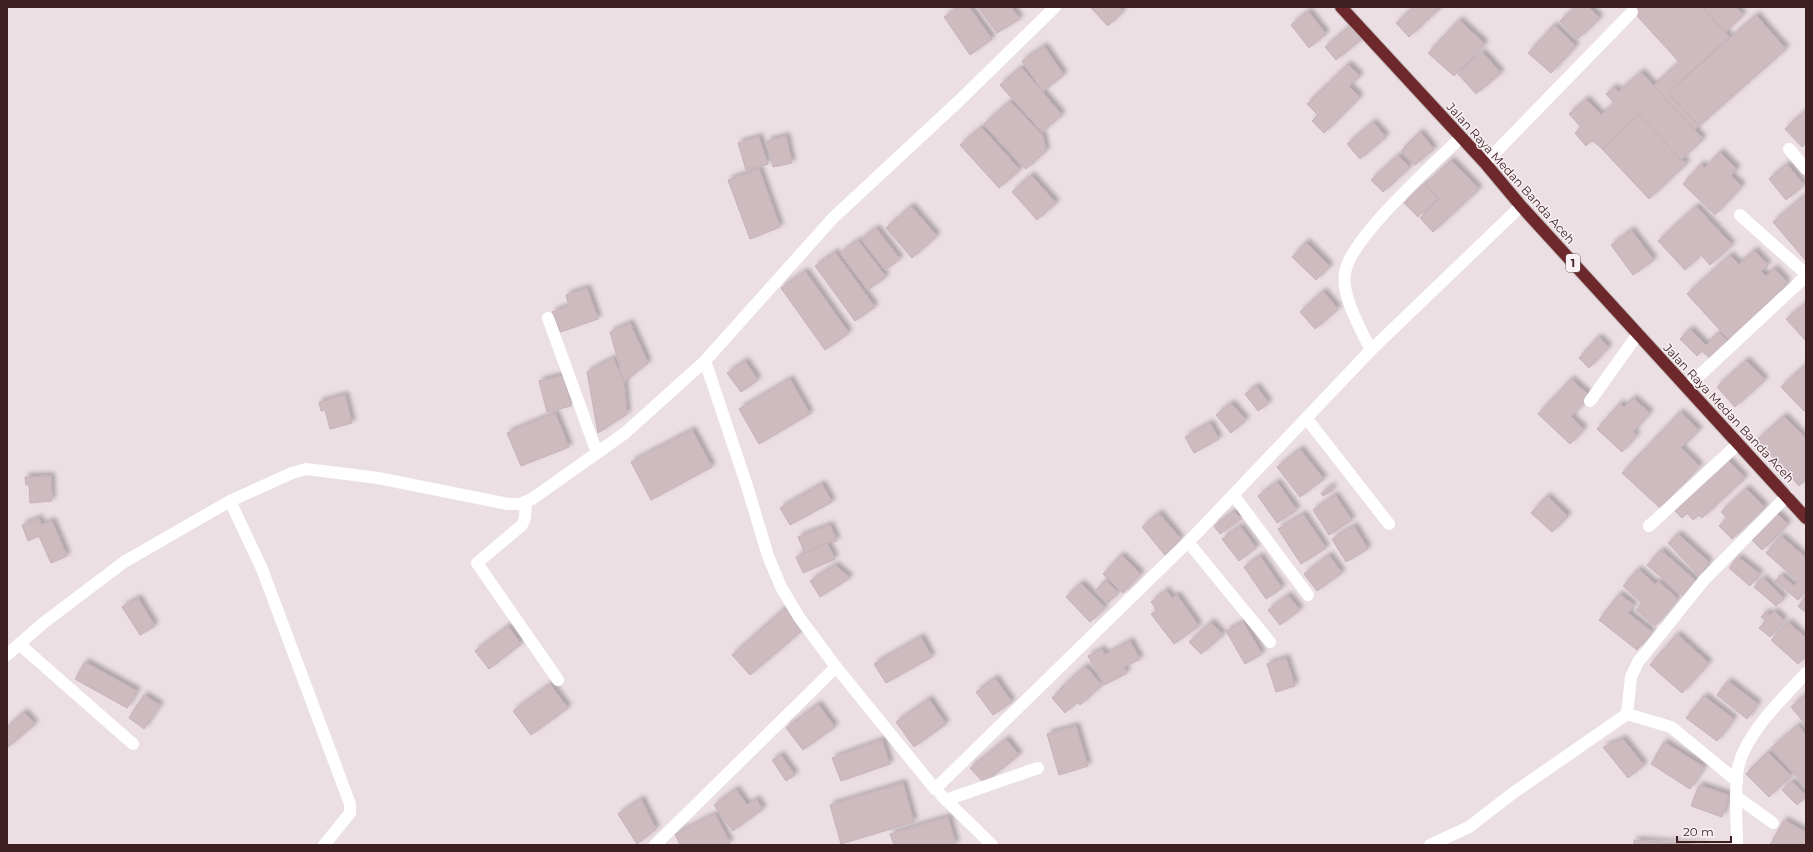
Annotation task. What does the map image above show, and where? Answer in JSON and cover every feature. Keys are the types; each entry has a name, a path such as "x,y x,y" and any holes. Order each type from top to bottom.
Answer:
{"highway":[{"name":"Jalan Raya Medan Banda Aceh","path":"1345,9 1461,136 1521,206 1806,518"}],"street":[{"path":"7,655 42,624 124,562 230,501 292,473 306,470 378,478 508,504 526,502 625,432 705,361 834,218 961,99 1055,7"},
{"path":"1485,163 1632,12"},
{"path":"1371,350 1358,323 1346,290 1344,274 1347,263 1369,230 1461,136"},
{"path":"1789,149 1806,169"},
{"path":"935,789 1234,496 1371,350 1521,206"},
{"path":"1686,387 1806,275 1740,215"},
{"path":"548,318 597,453"},
{"path":"1590,401 1638,334"},
{"path":"705,361 774,572 799,617 836,667 935,789 992,845"},
{"path":"1307,419 1389,524"},
{"path":"1649,526 1738,444"},
{"path":"1234,496 1308,595"},
{"path":"1430,845 1469,827 1513,793 1627,714 1631,677 1638,662 1704,580 1787,496"},
{"path":"230,501 262,568 350,804 350,811 345,820 324,845"},
{"path":"526,502 525,518 522,525 477,563 558,680"},
{"path":"1188,542 1270,642"},
{"path":"19,644 133,744"},
{"path":"655,845 836,667"},
{"path":"1737,845 1737,781 1740,762 1748,743 1785,695 1806,673"},
{"path":"1627,714 1668,725 1737,781"},
{"path":"946,800 1038,768"},
{"path":"1737,797 1773,823"}],"building":[{"path":"959,7 969,7 992,39 970,55 944,17"},
{"path":"978,7 1011,7 1020,19 997,33"},
{"path":"1090,7 1119,7 1123,11 1108,26"},
{"path":"1414,7 1441,7 1409,37 1396,23"},
{"path":"1575,7 1589,7 1600,18 1578,39 1560,21"},
{"path":"1629,7 1702,7 1729,37 1668,93 1699,126 1694,130 1653,86 1679,62"},
{"path":"1702,7 1736,7 1743,15 1725,32"},
{"path":"1308,11 1326,34 1309,48 1291,25"},
{"path":"1756,15 1786,49 1699,126 1668,93"},
{"path":"1459,20 1485,44 1454,76 1428,53"},
{"path":"1352,24 1363,38 1336,60 1325,47"},
{"path":"1554,25 1576,46 1551,73 1528,53"},
{"path":"1044,46 1064,75 1043,91 1022,61"},
{"path":"1482,52 1501,73 1476,94 1458,74"},
{"path":"1348,64 1360,76 1349,86 1360,97 1324,133 1312,121 1318,115 1307,104"},
{"path":"1021,67 1062,115 1042,132 1000,85"},
{"path":"1641,72 1703,139 1681,160 1639,114 1602,149 1592,140 1586,146 1575,133 1581,127 1569,114 1586,99 1601,115 1614,103 1606,94 1614,87 1618,92"},
{"path":"1010,101 1043,136 1046,151 1026,169 984,124"},
{"path":"1806,110 1806,143 1802,147 1785,129"},
{"path":"1639,114 1681,160 1687,163 1649,199 1602,149"},
{"path":"1373,122 1386,137 1360,159 1347,144"},
{"path":"981,127 1020,170 999,188 960,145"},
{"path":"1420,132 1434,149 1415,165 1401,151"},
{"path":"786,136 792,163 773,167 767,141"},
{"path":"759,137 768,164 746,170 738,143"},
{"path":"1720,152 1737,169 1731,176 1742,186 1715,215 1683,184 1701,164 1705,168"},
{"path":"1398,155 1410,167 1383,192 1371,180"},
{"path":"1451,160 1479,189 1433,232 1420,218 1440,199 1426,184"},
{"path":"1787,164 1804,185 1786,200 1769,179"},
{"path":"759,169 780,227 750,239 728,180"},
{"path":"1031,175 1056,203 1037,220 1012,192"},
{"path":"1424,184 1438,198 1418,217 1404,203"},
{"path":"1806,194 1806,261 1773,222"},
{"path":"911,206 937,236 912,258 886,228"},
{"path":"1696,206 1732,245 1710,265 1701,255 1685,270 1658,241"},
{"path":"876,228 900,259 885,270 861,239"},
{"path":"1631,230 1654,260 1633,275 1611,245"},
{"path":"858,240 886,277 868,290 840,253"},
{"path":"1306,242 1330,266 1316,280 1292,257"},
{"path":"1754,250 1768,265 1761,271 1766,276 1774,268 1786,281 1785,287 1728,339 1687,294 1730,255 1739,264"},
{"path":"835,252 875,307 855,321 815,266"},
{"path":"805,271 849,333 825,350 781,288"},
{"path":"587,288 598,319 560,332 552,312 569,306 566,295"},
{"path":"1323,291 1338,309 1315,329 1300,312"},
{"path":"1806,303 1806,341 1786,319"},
{"path":"630,323 648,363 624,382 610,332"},
{"path":"1690,329 1706,345 1719,332 1731,344 1713,361 1702,351 1697,356 1680,339"},
{"path":"1598,337 1609,347 1589,368 1579,358"},
{"path":"613,358 624,382 627,414 598,433 587,372"},
{"path":"1746,360 1765,380 1735,407 1717,387"},
{"path":"745,361 758,380 741,392 727,373"},
{"path":"1806,364 1806,409 1804,411 1781,387"},
{"path":"564,375 571,406 547,412 539,381"},
{"path":"790,379 810,414 759,444 739,409"},
{"path":"1571,379 1590,396 1571,417 1584,429 1570,444 1538,414"},
{"path":"1256,386 1269,403 1258,411 1245,394"},
{"path":"345,395 352,423 330,429 325,410 321,411 319,402"},
{"path":"1633,398 1650,413 1633,432 1637,435 1622,452 1597,429 1620,403 1624,407"},
{"path":"1231,403 1246,420 1231,433 1216,415"},
{"path":"1680,412 1699,430 1681,448 1700,466 1660,508 1622,473"},
{"path":"555,413 569,447 521,466 507,433"},
{"path":"1784,416 1806,439 1806,479 1799,486 1757,440"},
{"path":"1210,423 1219,439 1194,453 1185,437"},
{"path":"692,430 712,467 651,500 631,462"},
{"path":"1300,449 1324,479 1300,497 1277,467"},
{"path":"1727,459 1745,478 1702,518 1699,515 1693,520 1687,513 1682,518 1674,510"},
{"path":"51,476 52,501 30,503 29,485 26,485 25,477"},
{"path":"1277,482 1297,510 1277,523 1258,496"},
{"path":"822,484 832,502 790,525 780,508"},
{"path":"1331,486 1333,490 1323,496 1321,493"},
{"path":"1746,488 1765,507 1732,539 1719,526 1727,518 1721,512"},
{"path":"1335,495 1352,520 1329,535 1313,510"},
{"path":"1547,496 1568,516 1552,532 1531,513"},
{"path":"1234,511 1241,519 1220,534 1214,526"},
{"path":"1775,511 1788,524 1762,550 1749,537"},
{"path":"1159,513 1180,538 1168,559 1142,527"},
{"path":"1303,514 1326,548 1301,564 1278,529"},
{"path":"39,518 41,525 52,521 67,556 51,563 39,536 28,541 22,525"},
{"path":"830,525 837,541 827,543 805,554 798,537"},
{"path":"1240,526 1256,548 1239,561 1222,539"},
{"path":"1354,526 1368,549 1346,562 1332,539"},
{"path":"1678,534 1709,562 1700,577 1668,543"},
{"path":"1781,536 1806,558 1806,591 1798,600 1775,581 1781,575 1794,586 1798,581 1766,553"},
{"path":"827,543 835,559 803,573 796,557"},
{"path":"1661,550 1697,582 1684,597 1647,565"},
{"path":"1121,555 1141,574 1123,593 1103,574"},
{"path":"1329,555 1342,573 1317,591 1304,574"},
{"path":"1260,556 1282,588 1266,599 1244,567"},
{"path":"1738,557 1760,574 1750,586 1729,568"},
{"path":"835,565 850,578 820,597 810,581"},
{"path":"1638,569 1655,584 1658,581 1678,599 1655,626 1636,610 1642,603 1623,586"},
{"path":"1763,578 1784,598 1776,606 1754,587"},
{"path":"1106,580 1118,593 1108,603 1096,590"},
{"path":"1081,583 1105,608 1090,622 1066,597"},
{"path":"1166,590 1172,598 1177,595 1199,626 1174,644 1151,614 1157,610 1151,602"},
{"path":"1619,594 1634,605 1628,613 1652,632 1637,650 1599,620"},
{"path":"1288,595 1300,610 1280,625 1268,610"},
{"path":"1806,597 1806,613 1798,606"},
{"path":"138,598 155,626 140,635 122,607"},
{"path":"786,607 805,628 750,675 732,655"},
{"path":"1774,611 1784,620 1770,637 1759,628 1766,621 1761,617 1766,612 1770,615"},
{"path":"1211,622 1223,635 1201,654 1189,642"},
{"path":"1243,622 1262,654 1245,664 1226,631"},
{"path":"1788,622 1806,638 1806,656 1798,664 1771,640"},
{"path":"508,626 521,644 489,669 475,651"},
{"path":"1677,634 1709,663 1682,693 1650,665"},
{"path":"921,637 932,657 886,683 874,664"},
{"path":"1130,641 1140,659 1124,667 1127,673 1104,685 1088,656 1102,649 1105,655"},
{"path":"1286,658 1295,686 1276,692 1267,664"},
{"path":"85,662 137,691 127,708 75,679"},
{"path":"1085,666 1102,685 1080,705 1077,702 1065,713 1052,698"},
{"path":"995,678 1012,702 993,715 976,692"},
{"path":"1728,681 1758,704 1747,719 1717,695"},
{"path":"550,684 568,708 531,735 513,711"},
{"path":"1806,694 1806,725 1791,707"},
{"path":"144,695 160,705 144,729 129,718"},
{"path":"1704,696 1734,719 1717,741 1686,718"},
{"path":"929,699 946,724 914,747 896,722"},
{"path":"818,704 835,727 803,750 786,728"},
{"path":"24,712 35,724 7,748 7,727"},
{"path":"1798,725 1806,735 1806,784 1804,785 1771,748"},
{"path":"1076,726 1088,766 1059,775 1047,734"},
{"path":"1006,739 1019,755 984,783 970,768"},
{"path":"1623,739 1644,765 1628,778 1603,747"},
{"path":"882,740 890,764 841,781 832,758"},
{"path":"1664,742 1704,767 1690,789 1651,764"},
{"path":"1768,752 1791,776 1769,797 1746,774"},
{"path":"781,755 795,775 786,781 772,760"},
{"path":"1792,781 1806,796 1797,805 1782,790"},
{"path":"903,783 914,822 841,844 830,805"},
{"path":"1699,785 1729,795 1722,817 1691,806"},
{"path":"736,789 747,805 756,799 763,809 733,831 714,805"},
{"path":"641,799 656,829 637,844 618,814"},
{"path":"715,814 730,843 726,845 680,845 675,834"},
{"path":"948,817 956,845 894,845 890,834"},
{"path":"1784,820 1806,832 1806,845 1770,845"},
{"path":"1634,840 1706,845 1634,845"}]}
